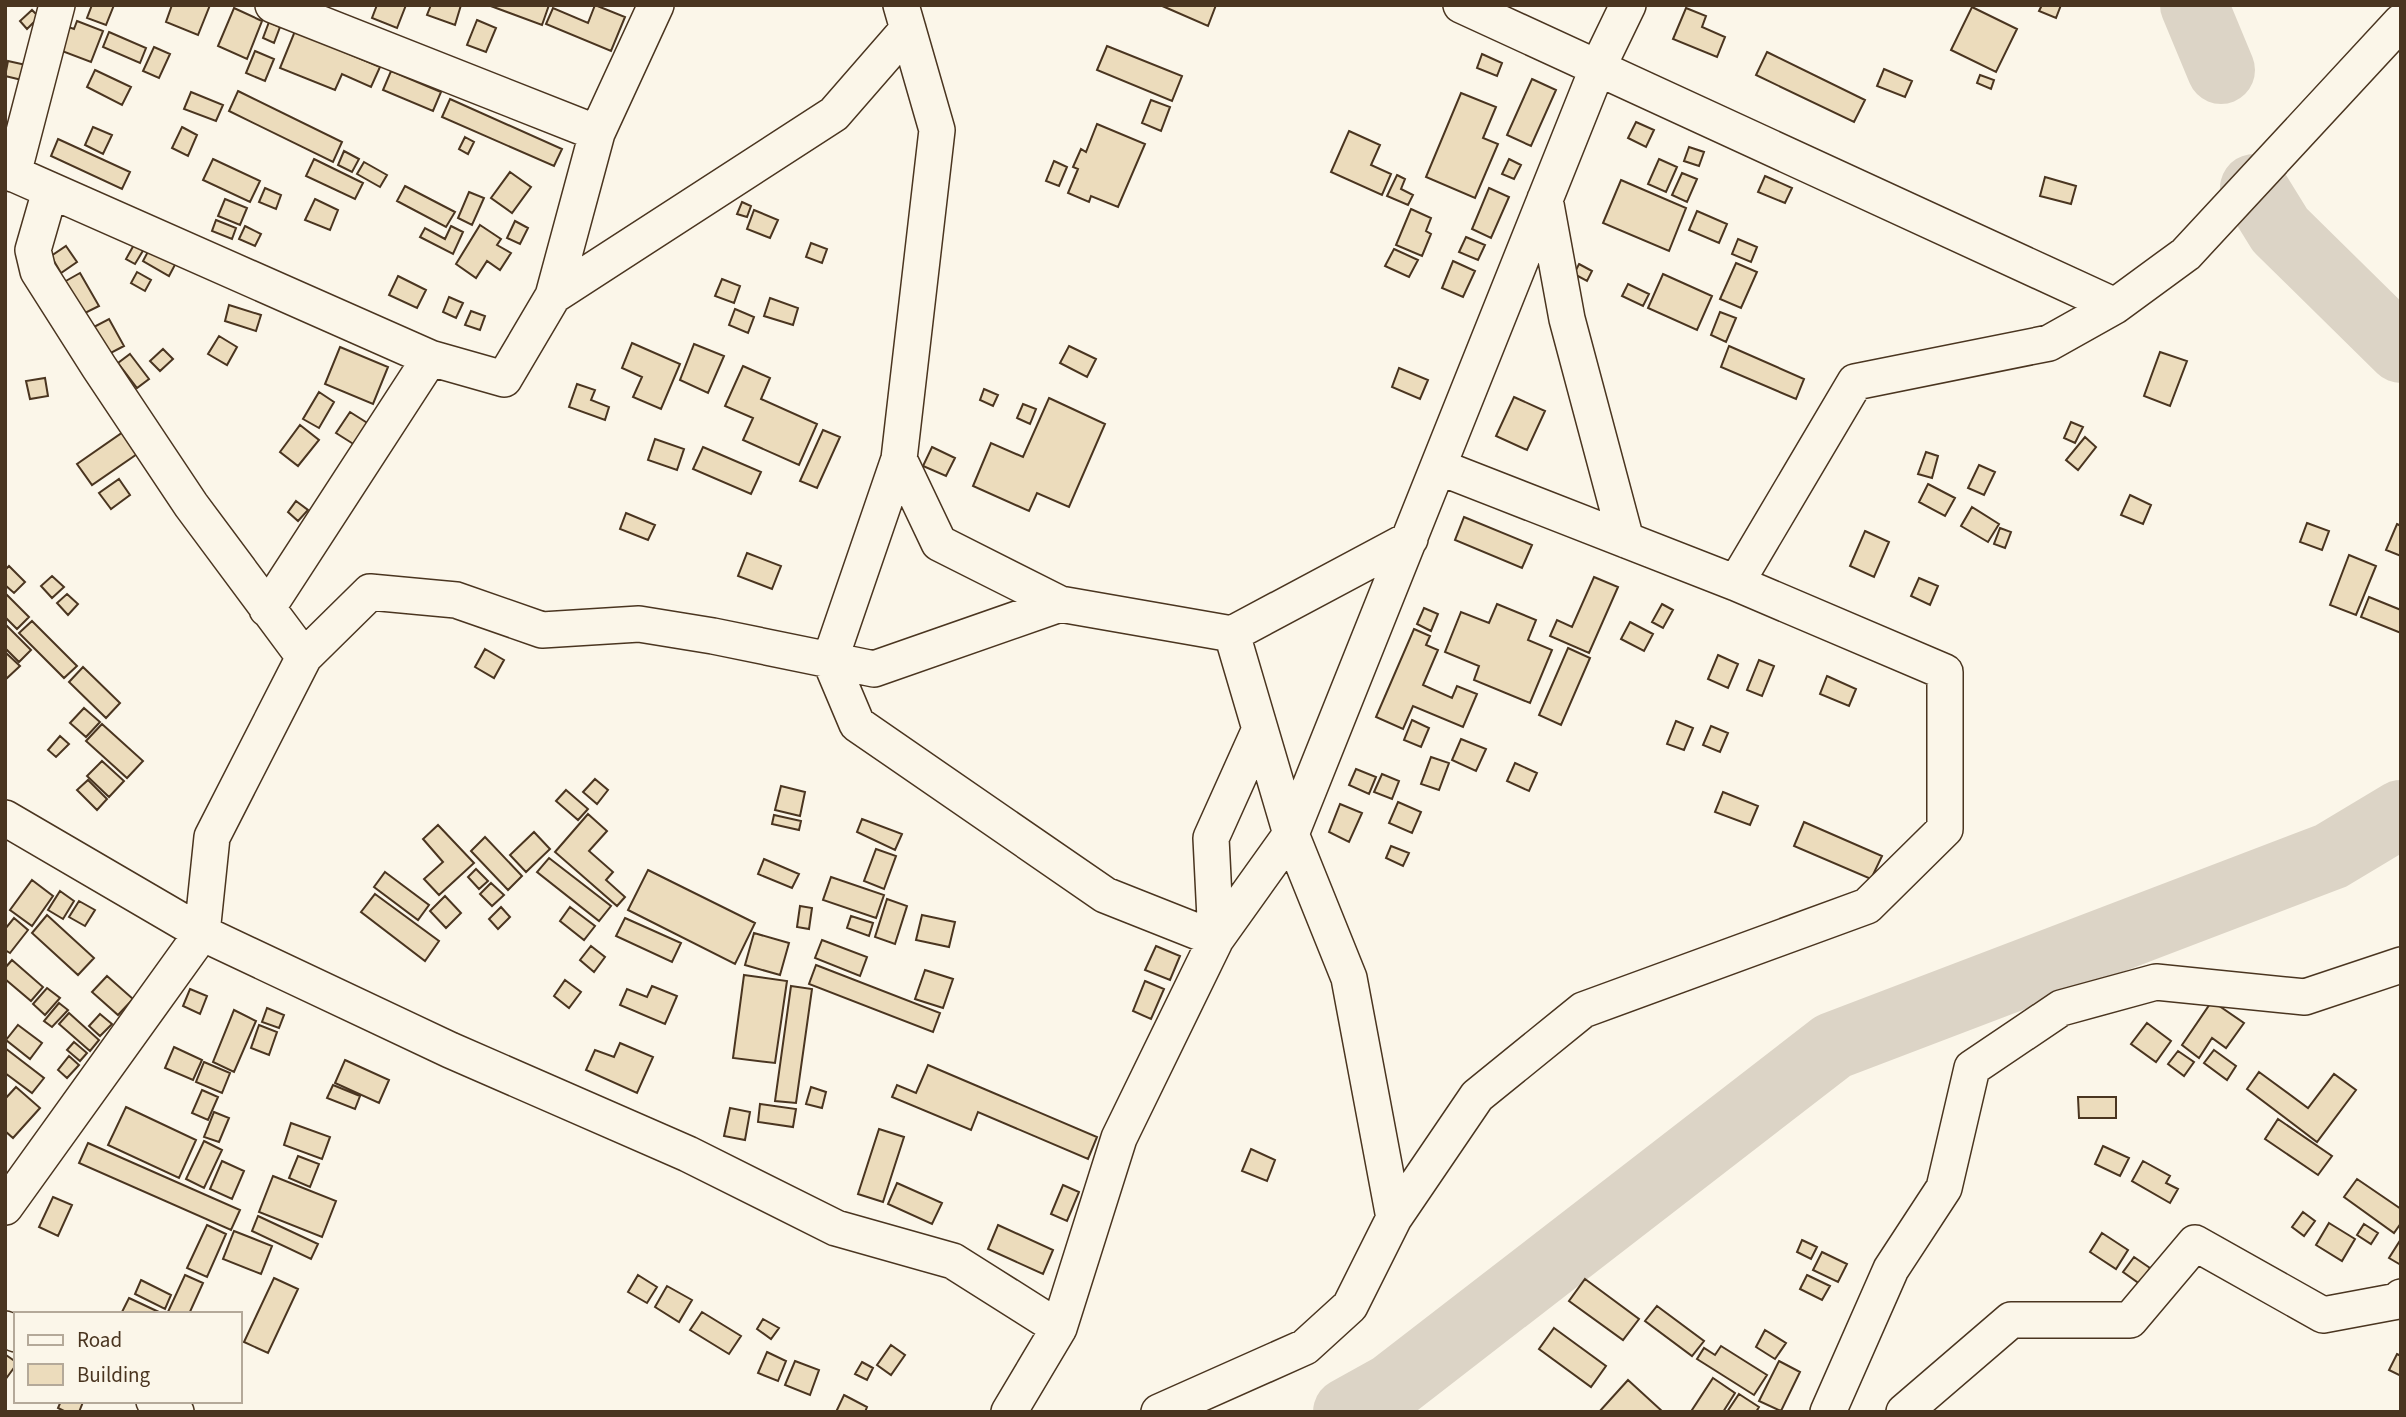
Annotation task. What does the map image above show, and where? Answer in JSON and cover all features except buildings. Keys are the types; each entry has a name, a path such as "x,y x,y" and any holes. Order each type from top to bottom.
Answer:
{"street":[{"path":"57,5 9,172 430,358 505,379 553,296 597,132 656,5"},
{"path":"273,5 597,132"},
{"path":"1461,5 2115,306"},
{"path":"1009,1412 1059,1328 1119,1138 1216,939 1291,834 1598,67 1628,5"},
{"path":"553,296 834,114 904,17"},
{"path":"904,17 937,130 899,459 830,660 857,724 1105,895 1216,939"},
{"path":"1736,583 1855,382 2049,343 2115,306 2186,254 2401,22"},
{"path":"50,191 33,250 38,271 175,482 304,657"},
{"path":"1545,200 1567,319 1626,540"},
{"path":"267,609 430,358"},
{"path":"899,459 940,542 1060,604 1232,634 1410,539"},
{"path":"1159,1412 1305,1347 1350,1306 1394,1218 1477,1096 1583,1010 1867,906 1945,829 1945,672 1736,583 1439,467"},
{"path":"5,1207 201,933 212,837 304,657 370,592 456,600 542,630 639,624 713,636 874,669 1060,604"},
{"path":"1232,634 1291,834 1349,978 1394,1218"},
{"path":"1216,939 1212,838 1260,729"},
{"path":"5,818 201,933 450,1050 688,1154 836,1228 953,1261 1059,1328"},
{"path":"1828,1412 1891,1269 1944,1188 1972,1068 2061,1008 2156,982 2305,997 2401,965"},
{"path":"1903,1412 2011,1320 2130,1320 2194,1243 2323,1315 2398,1301 2401,1297"},
{"path":"158,1403 176,1412"}],"waterway":[{"path":"2194,5 2221,70"},
{"path":"2254,188 2280,230 2401,349"},
{"path":"1347,1412 1392,1387 1833,1046 2331,856 2401,814"}]}
